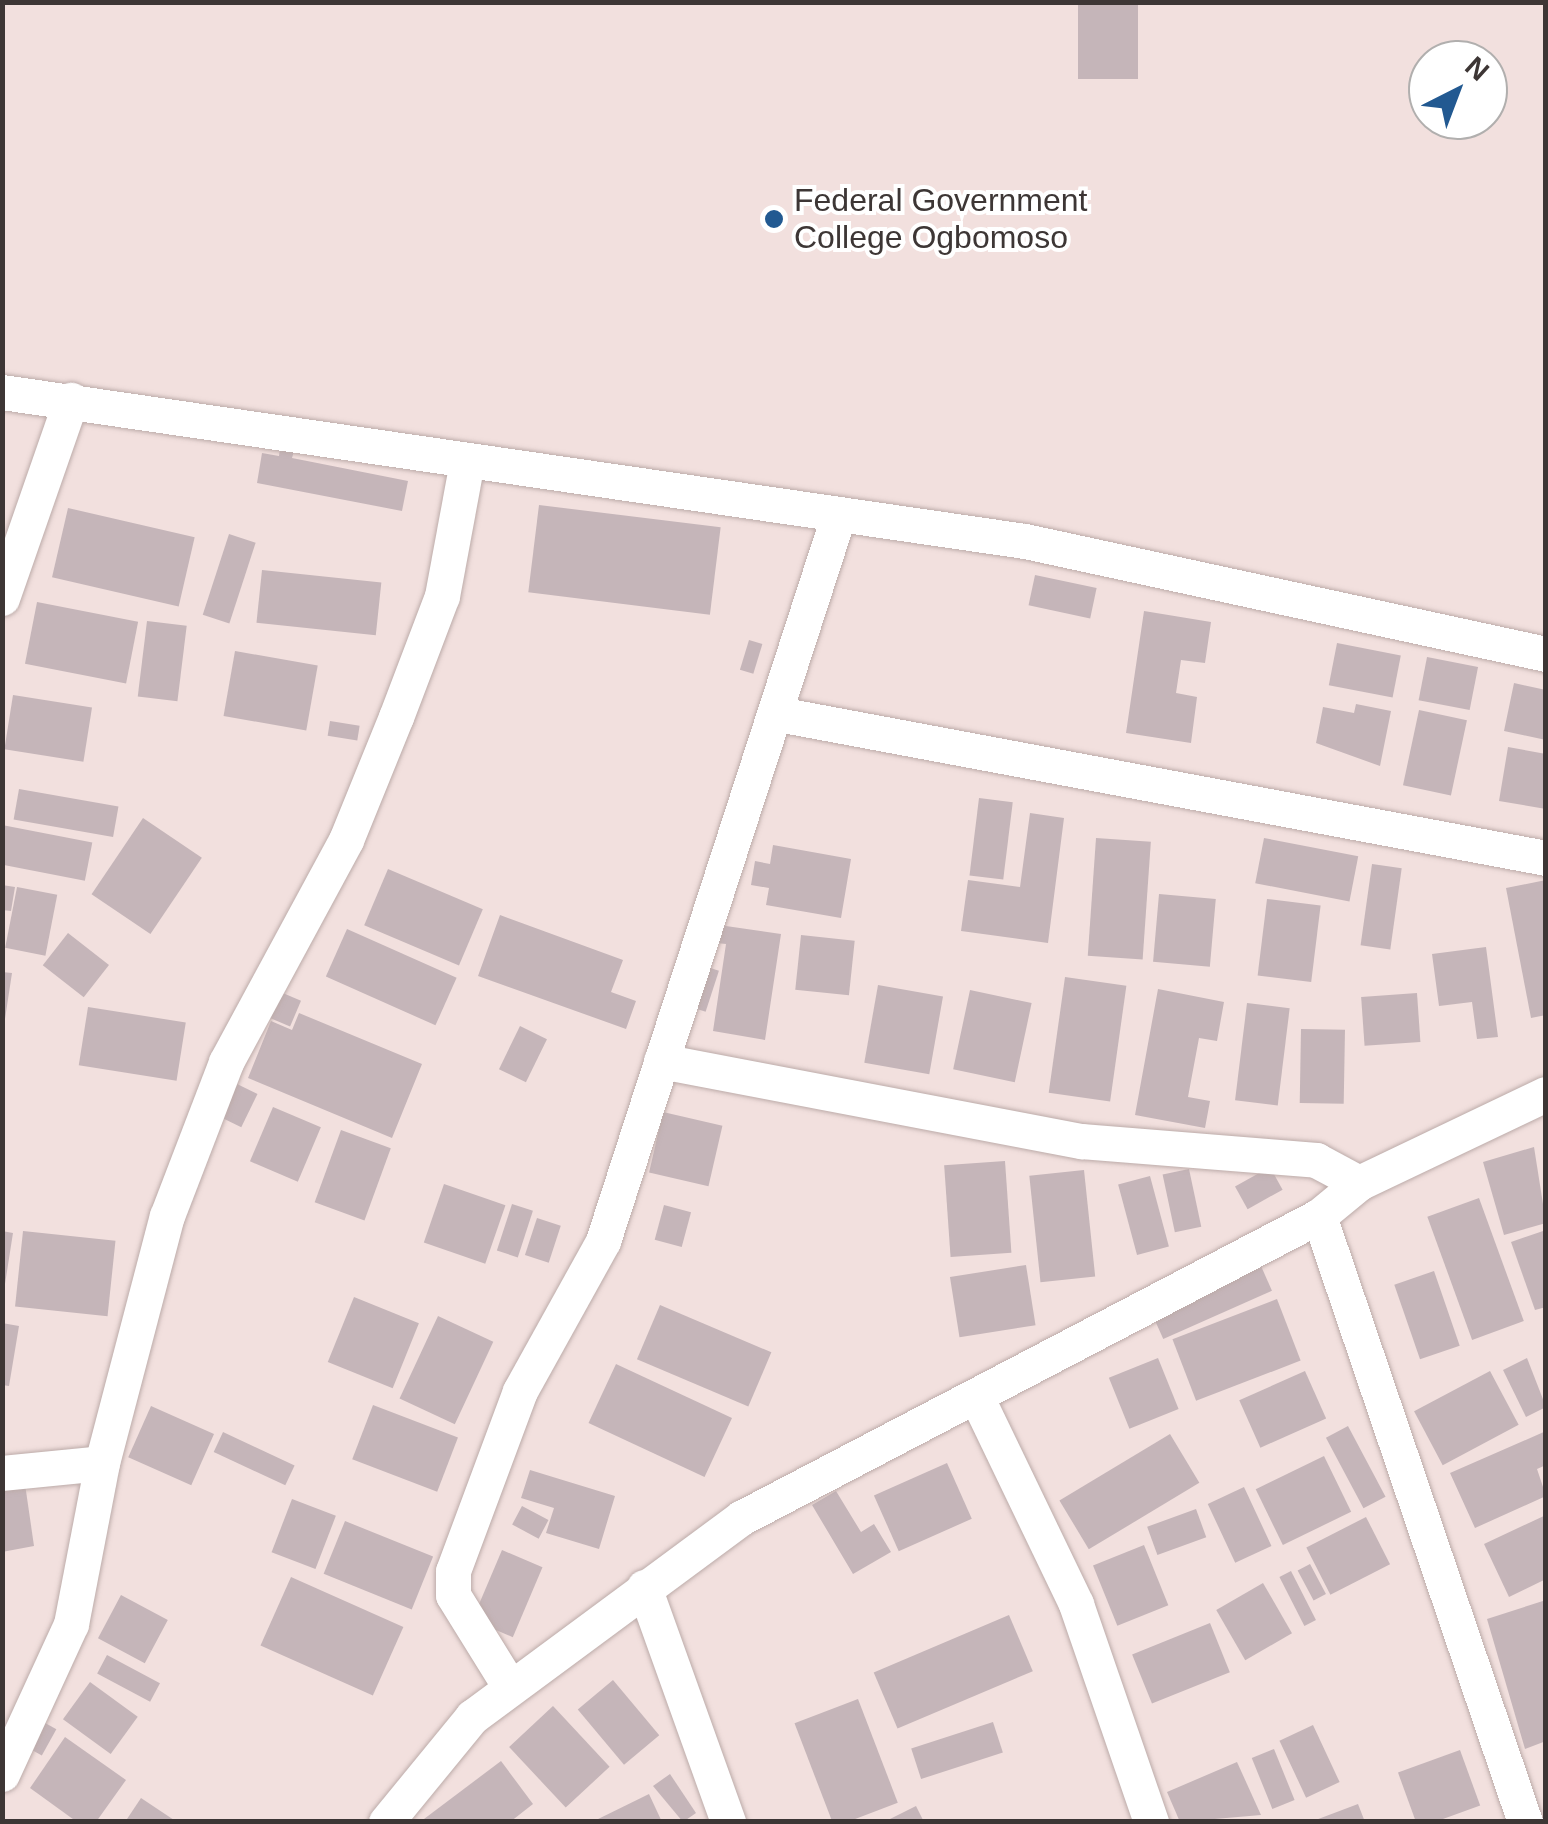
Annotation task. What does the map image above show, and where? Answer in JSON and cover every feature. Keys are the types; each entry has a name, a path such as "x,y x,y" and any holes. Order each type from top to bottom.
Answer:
{"street":[{"path":"2,392 838,517 1026,541 1546,654"},
{"path":"2,598 71,400"},
{"path":"2,1774 71,1624 102,1463 166,1216 226,1062 346,840 396,718 442,596 467,462"},
{"path":"510,1687 453,1595 453,1571 520,1391 604,1242 778,714 838,517"},
{"path":"778,714 1546,858"},
{"path":"661,1062 1081,1142 1316,1160 1359,1183"},
{"path":"386,1822 432,1760 510,1687 741,1518 1319,1216 1359,1183 1546,1094"},
{"path":"1319,1216 1525,1822"},
{"path":"976,1396 1076,1604 1152,1822"},
{"path":"2,1472 102,1463"},
{"path":"644,1587 728,1822"}],"building":[{"path":"1078,2 1138,2 1138,79 1078,79"},
{"path":"280,448 294,451 292,458 408,481 402,511 257,483 262,453 279,456"},
{"path":"539,505 721,527 710,615 528,592"},
{"path":"68,508 195,537 179,606 52,577"},
{"path":"229,534 256,543 229,623 203,615"},
{"path":"262,570 381,583 376,635 256,623"},
{"path":"1035,575 1097,588 1090,618 1029,605"},
{"path":"37,602 138,622 126,683 25,664"},
{"path":"1144,611 1211,622 1205,663 1181,660 1176,693 1197,697 1191,743 1126,733"},
{"path":"147,621 187,626 177,701 138,696"},
{"path":"749,640 762,644 753,674 740,670"},
{"path":"1337,643 1401,655 1393,698 1329,685"},
{"path":"235,651 318,666 306,731 224,716"},
{"path":"1427,657 1478,667 1470,710 1419,700"},
{"path":"1514,683 1546,690 1546,740 1504,731"},
{"path":"13,695 92,708 83,762 4,749"},
{"path":"1356,704 1391,711 1380,766 1316,743 1323,707 1354,713"},
{"path":"1419,710 1467,720 1451,796 1403,785"},
{"path":"330,721 360,726 357,741 328,736"},
{"path":"1508,747 1546,754 1546,809 1499,801"},
{"path":"19,789 118,807 113,837 14,820"},
{"path":"979,798 1013,802 1003,880 969,875"},
{"path":"1030,813 1064,818 1048,943 961,931 968,880 1020,887"},
{"path":"143,818 202,858 150,934 92,894"},
{"path":"2,825 92,843 85,881 2,865"},
{"path":"1096,838 1151,842 1143,960 1088,956"},
{"path":"1264,838 1358,856 1349,901 1255,883"},
{"path":"773,845 851,859 841,918 766,905 769,888 751,885 755,861 770,864"},
{"path":"1372,864 1402,868 1390,949 1361,945"},
{"path":"388,869 483,909 459,965 364,925"},
{"path":"1546,880 1546,1015 1531,1018 1506,888"},
{"path":"2,885 15,887 11,911 2,910"},
{"path":"17,887 57,895 45,956 5,948"},
{"path":"1159,894 1216,899 1210,967 1153,962"},
{"path":"1267,899 1321,906 1311,982 1258,975"},
{"path":"500,915 623,960 611,992 636,1001 626,1029 478,976"},
{"path":"719,925 781,934 765,1040 713,1031 726,944 716,943"},
{"path":"347,929 457,978 435,1025 326,977"},
{"path":"68,933 109,965 84,997 43,965"},
{"path":"801,935 855,941 849,995 795,990"},
{"path":"1486,947 1498,1037 1477,1039 1472,1002 1439,1006 1432,954"},
{"path":"698,964 719,971 706,1012 685,1005"},
{"path":"2,972 12,973 5,1019 2,1019"},
{"path":"1065,977 1126,986 1110,1101 1049,1093"},
{"path":"878,985 943,996 929,1074 864,1063"},
{"path":"1158,989 1224,1002 1217,1041 1199,1038 1188,1097 1210,1101 1205,1128 1135,1115"},
{"path":"970,990 1032,1003 1015,1082 953,1069"},
{"path":"278,991 301,1001 290,1027 267,1017"},
{"path":"1417,993 1420,1042 1365,1046 1361,997"},
{"path":"1247,1003 1290,1008 1278,1106 1235,1100"},
{"path":"88,1007 186,1022 177,1081 79,1065"},
{"path":"299,1013 422,1064 392,1138 248,1078 271,1021 292,1030"},
{"path":"520,1026 547,1039 526,1082 499,1069"},
{"path":"1301,1029 1345,1030 1344,1104 1300,1103"},
{"path":"235,1083 257,1094 241,1127 219,1116"},
{"path":"273,1107 321,1127 298,1182 250,1161"},
{"path":"663,1112 722,1126 708,1186 649,1172"},
{"path":"341,1130 391,1148 364,1220 315,1202"},
{"path":"1534,1147 1546,1223 1504,1235 1483,1162"},
{"path":"1005,1161 1011,1253 951,1257 944,1165"},
{"path":"1270,1167 1283,1190 1248,1209 1235,1186"},
{"path":"1189,1169 1201,1227 1175,1232 1163,1175"},
{"path":"1084,1170 1095,1276 1040,1282 1029,1176"},
{"path":"1150,1176 1169,1247 1137,1255 1118,1185"},
{"path":"444,1184 505,1205 485,1264 424,1243"},
{"path":"1479,1198 1524,1321 1472,1340 1427,1217"},
{"path":"512,1204 533,1211 518,1257 497,1251"},
{"path":"664,1205 691,1212 682,1247 655,1240"},
{"path":"537,1218 561,1226 549,1263 525,1255"},
{"path":"1546,1230 1546,1307 1535,1310 1511,1242"},
{"path":"2,1231 13,1233 5,1284 2,1284"},
{"path":"23,1231 115,1241 108,1316 15,1307"},
{"path":"1026,1265 1036,1325 959,1337 950,1277"},
{"path":"1261,1266 1272,1291 1163,1339 1152,1314"},
{"path":"1434,1271 1460,1346 1420,1359 1394,1285"},
{"path":"354,1297 419,1323 393,1388 328,1362"},
{"path":"1277,1299 1301,1361 1196,1401 1172,1339"},
{"path":"660,1305 771,1352 748,1407 637,1359"},
{"path":"438,1316 493,1342 455,1424 400,1398"},
{"path":"2,1323 19,1326 9,1386 2,1385"},
{"path":"1158,1358 1179,1409 1129,1429 1109,1378"},
{"path":"1527,1358 1546,1407 1526,1417 1503,1370"},
{"path":"616,1364 732,1418 705,1477 589,1423"},
{"path":"1305,1371 1326,1419 1260,1448 1239,1400"},
{"path":"1490,1371 1519,1425 1443,1465 1414,1411"},
{"path":"373,1405 458,1438 437,1492 352,1459"},
{"path":"151,1406 214,1434 191,1485 128,1457"},
{"path":"1348,1426 1386,1497 1363,1508 1326,1438"},
{"path":"1546,1431 1546,1465 1537,1469 1546,1496 1475,1528 1450,1473"},
{"path":"223,1432 295,1465 285,1485 214,1452"},
{"path":"1170,1434 1199,1483 1089,1549 1059,1500"},
{"path":"1324,1456 1351,1512 1283,1545 1256,1489"},
{"path":"947,1463 972,1519 899,1551 874,1496"},
{"path":"530,1470 615,1496 599,1549 546,1533 554,1508 521,1498"},
{"path":"25,1484 34,1546 2,1552 2,1487"},
{"path":"1244,1487 1271,1546 1235,1563 1208,1504"},
{"path":"836,1491 861,1532 874,1524 891,1552 853,1574 812,1505"},
{"path":"292,1499 336,1516 315,1569 272,1552"},
{"path":"522,1506 548,1520 539,1539 512,1525"},
{"path":"1196,1509 1206,1537 1157,1555 1147,1527"},
{"path":"1546,1515 1546,1579 1509,1597 1484,1544"},
{"path":"1366,1517 1390,1564 1330,1595 1306,1547"},
{"path":"345,1521 433,1557 412,1609 324,1574"},
{"path":"1144,1545 1168,1605 1117,1626 1093,1566"},
{"path":"502,1550 543,1567 513,1637 472,1620"},
{"path":"1310,1564 1326,1594 1314,1601 1298,1571"},
{"path":"1291,1571 1316,1620 1304,1626 1279,1577"},
{"path":"291,1577 403,1627 373,1696 260,1646"},
{"path":"1263,1583 1292,1633 1245,1660 1216,1610"},
{"path":"121,1595 168,1620 145,1663 98,1638"},
{"path":"1546,1600 1546,1741 1525,1749 1487,1619"},
{"path":"1009,1615 1033,1671 898,1729 874,1672"},
{"path":"1210,1623 1230,1672 1152,1704 1132,1654"},
{"path":"107,1655 160,1683 150,1702 97,1674"},
{"path":"613,1680 659,1735 624,1765 578,1710"},
{"path":"90,1682 138,1717 111,1754 63,1719"},
{"path":"858,1699 898,1803 847,1822 832,1822 795,1723"},
{"path":"553,1706 610,1767 566,1808 509,1747"},
{"path":"38,1719 56,1729 42,1755 23,1745"},
{"path":"993,1722 1003,1752 921,1779 911,1749"},
{"path":"1313,1725 1340,1782 1306,1798 1279,1741"},
{"path":"65,1737 126,1780 96,1822 77,1822 30,1788"},
{"path":"1274,1749 1295,1800 1272,1809 1252,1758"},
{"path":"1460,1750 1480,1805 1435,1822 1416,1822 1398,1773"},
{"path":"501,1761 533,1804 510,1822 420,1822"},
{"path":"1237,1762 1261,1815 1180,1822 1167,1792"},
{"path":"670,1774 696,1813 683,1822 653,1786"},
{"path":"649,1794 662,1822 592,1822"},
{"path":"141,1798 177,1822 125,1822"},
{"path":"1358,1804 1365,1822 1313,1822 1313,1821"},
{"path":"916,1806 924,1822 884,1822"}],"place":[{"name":"Federal Government College Ogbomoso","path":"774,219"}]}
